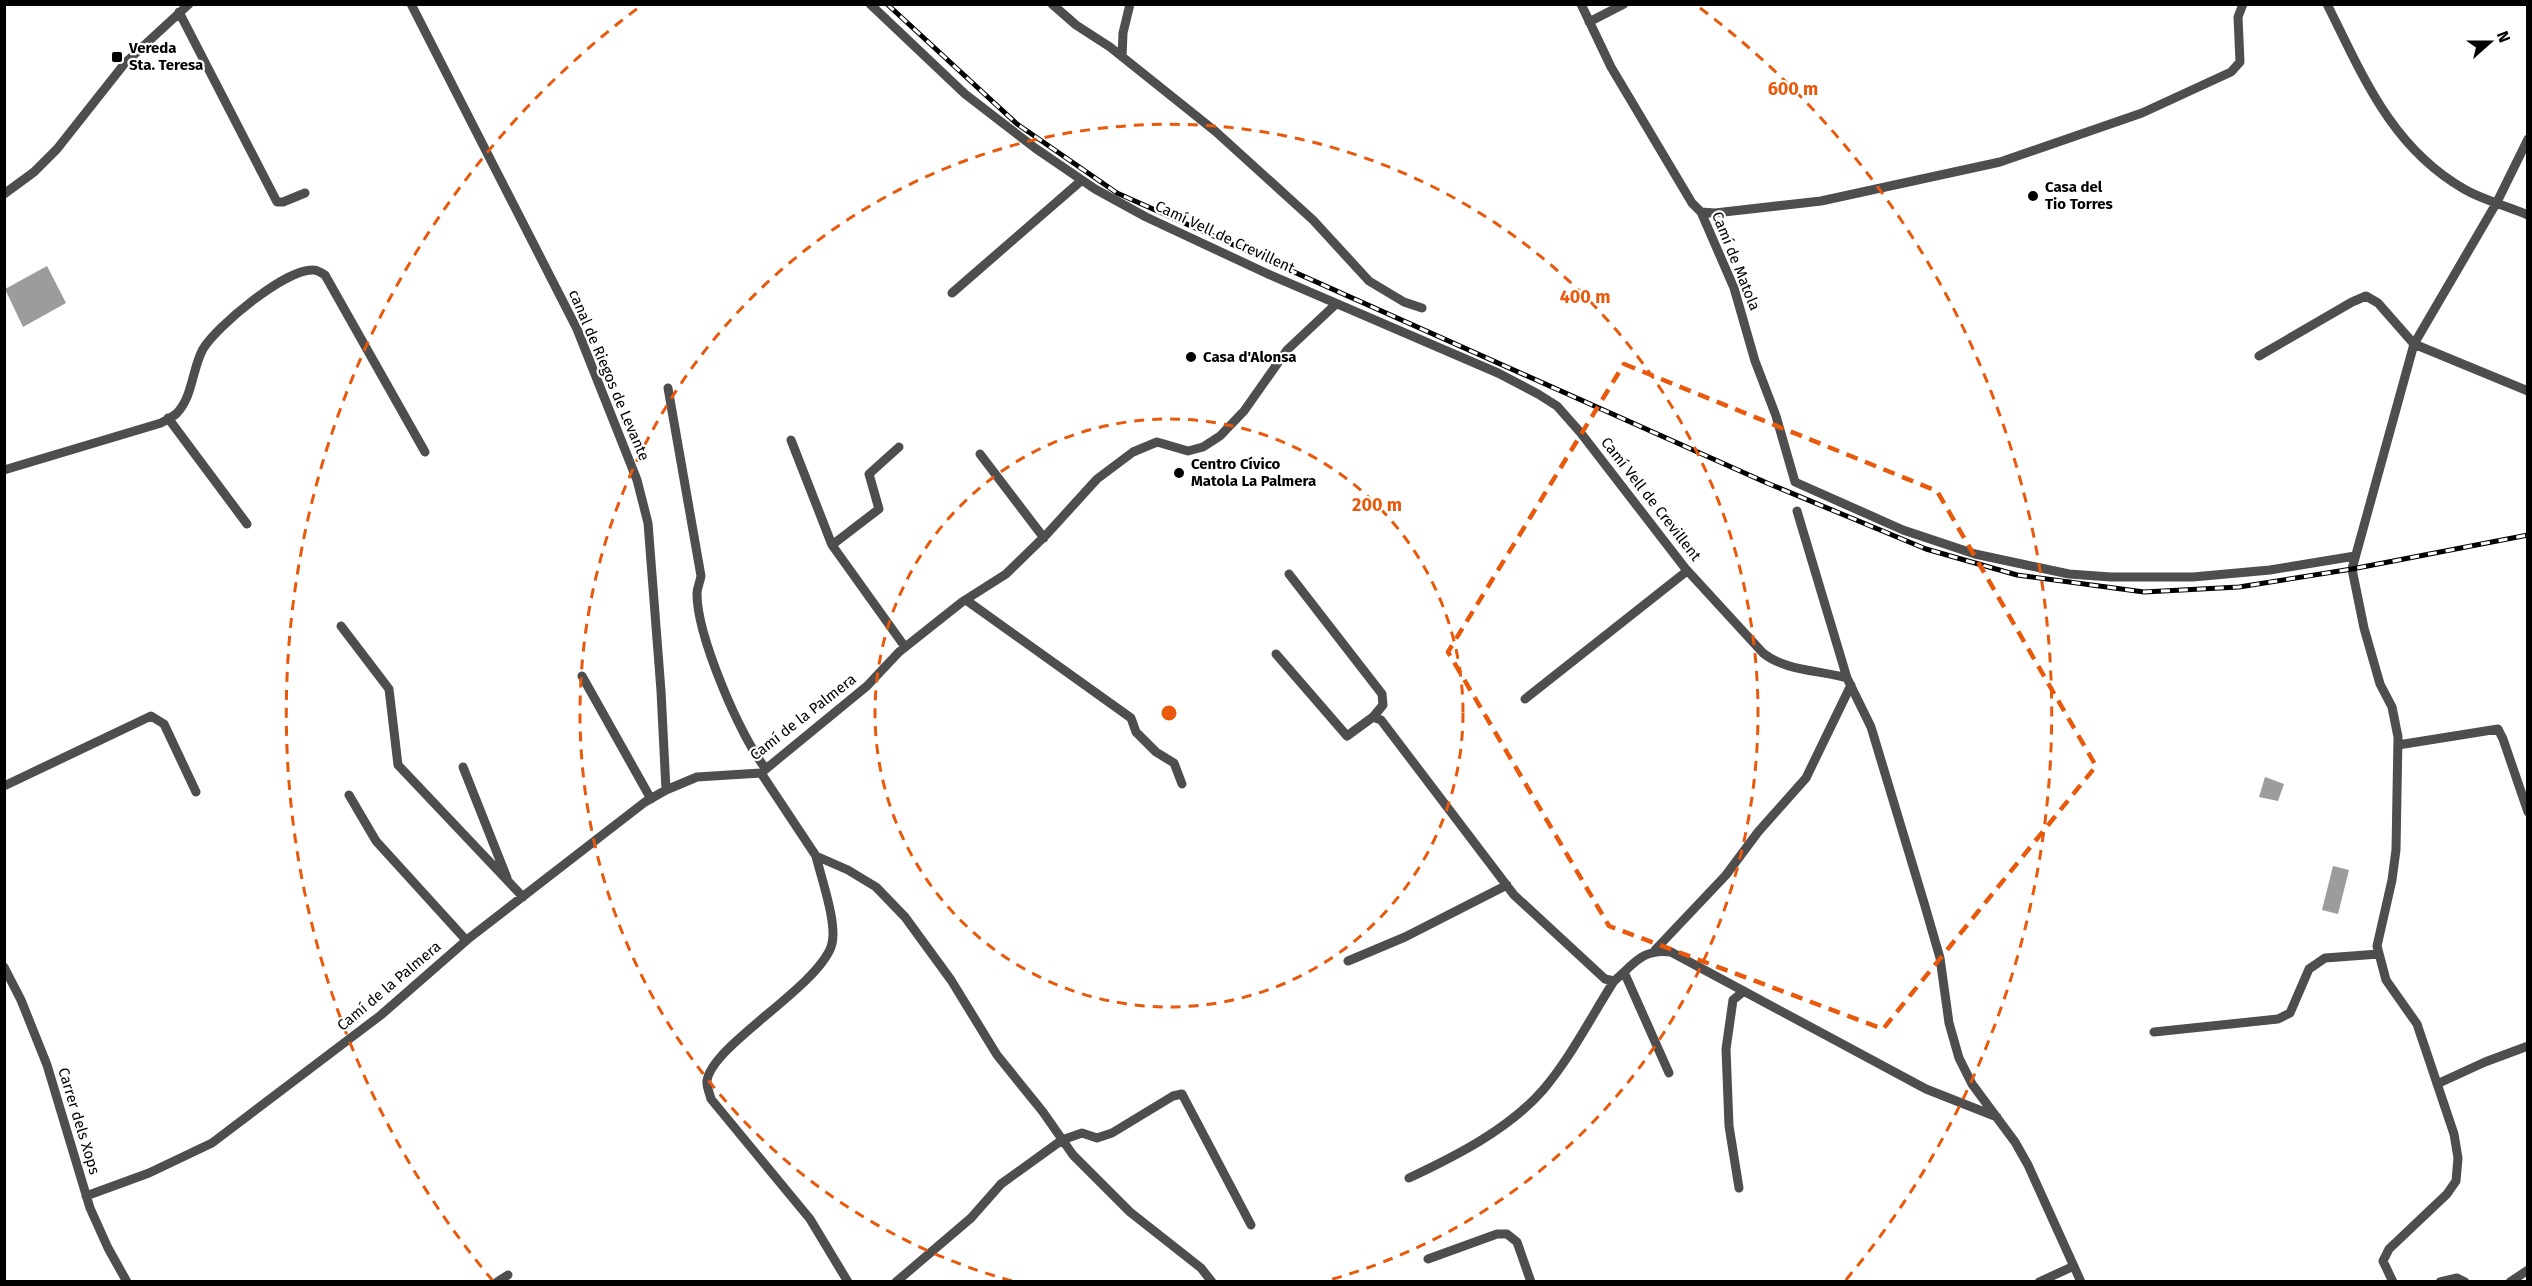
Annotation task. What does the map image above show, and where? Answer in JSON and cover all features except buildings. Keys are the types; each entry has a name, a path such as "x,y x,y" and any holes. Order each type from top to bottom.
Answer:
{"street":[{"path":"4,194 34,171 57,149 125,63 189,4"},
{"name":"canal de Riegos de Levante","path":"411,4 577,329 637,480 648,524 666,790"},
{"name":"Camí Vell de Crevillent","path":"870,4 965,94 1035,148 1082,180 1146,217 1336,304 1498,373 1557,406 1580,432 1687,571 1774,662 1849,682"},
{"path":"1052,4 1076,25 1122,57 1215,131 1313,220 1369,281 1404,302 1422,308"},
{"path":"1122,57 1123,33 1130,4"},
{"name":"Camí de Matola","path":"1581,4 1611,67 1692,203 1701,212 1734,288 1755,361 1776,416 1795,482 1903,530 1975,554 2069,574 2111,577 2193,577 2308,565 2355,556"},
{"path":"1589,22 1624,4"},
{"path":"1701,212 1715,213 1821,201 1856,194 2000,162 2133,116 2231,72 2240,62 2238,17 2243,4"},
{"path":"2327,4 2375,100 2398,134 2433,169 2466,190 2528,215"},
{"path":"179,12 277,202 283,202 305,193"},
{"path":"2393,1281 2383,1261 2389,1249 2446,1194 2456,1181 2458,1158 2456,1142 2417,1024 2386,980 2377,946 2396,850 2398,745 2392,707 2380,684 2364,628 2352,569 2414,344 2496,202 2528,139"},
{"path":"952,293 1082,180"},
{"path":"4,470 128,434 168,418 177,412 190,390 203,350 223,325 273,287 299,272 314,270 325,275 425,452"},
{"path":"2259,356 2366,296 2378,303 2414,344 2528,391"},
{"name":"Camí de la Palmera","path":"86,1196 149,1173 212,1143 381,1015 466,940 651,799 697,777 764,771 867,686 905,647 966,600 1006,574 1044,538 1097,479 1133,452 1157,442 1188,451 1203,447 1220,436 1244,411 1287,350 1336,304"},
{"path":"668,388 701,576 696,593 704,635 748,742 816,856 832,924 832,945 824,960 715,1063 707,1081 711,1099 810,1219 848,1281"},
{"path":"168,418 247,524"},
{"path":"791,440 832,545 905,647"},
{"path":"832,545 879,509 869,474 899,447"},
{"path":"981,454 1044,538"},
{"path":"1797,511 1849,682 1871,727 1925,906 1940,958 1949,1023 1959,1058 1972,1084 2015,1142 2028,1165 2081,1281"},
{"path":"1525,699 1687,571"},
{"path":"1276,654 1347,736 1373,717 1383,705 1382,694 1289,574"},
{"path":"966,600 1131,718 1136,732 1155,752 1174,763 1182,784"},
{"path":"341,626 389,689 398,765 523,897"},
{"path":"582,676 651,799"},
{"path":"1409,1178 1484,1140 1542,1092 1614,981 1644,955 1655,950 1726,875 1758,832 1806,778 1849,682"},
{"path":"4,786 151,716 164,724 196,792"},
{"path":"1373,717 1381,720 1514,895 1605,979 1614,981"},
{"path":"2398,745 2498,729 2528,812"},
{"path":"463,767 509,883"},
{"path":"349,795 376,841 466,940"},
{"path":"816,856 848,870 876,887 905,918 951,980 997,1055 1043,1112 1062,1140 1101,1185 1130,1212 1201,1268 1212,1281"},
{"path":"1348,961 1425,927 1507,885"},
{"path":"1655,950 1671,952 1926,1089 1997,1117"},
{"path":"2154,1032 2278,1019 2290,1013 2309,969 2325,957 2379,954"},
{"name":"Carrer dels Xops","path":"4,967 21,1000 47,1065 86,1196 99,1229 128,1281"},
{"path":"1624,972 1670,1073"},
{"path":"1739,1188 1729,1126 1726,1049 1733,1000 1744,991"},
{"path":"2437,1084 2485,1062 2528,1046"},
{"path":"896,1281 971,1218 1000,1184 1062,1140 1082,1133 1097,1138 1112,1133 1173,1096 1182,1094 1251,1226"},
{"path":"1428,1259 1497,1234 1507,1234 1517,1242 1531,1281"},
{"path":"2039,1281 2074,1266"},
{"path":"2510,1281 2528,1270"},
{"path":"497,1281 508,1275"},
{"path":"2440,1281 2457,1278 2465,1281"}],"highlighted area":[{"path":"1624,364 1937,491 2096,766 1883,1029 1609,926 1448,652"}],"shaded area":[{"path":"47,266 66,303 23,327 5,289"},
{"path":"2265,777 2284,784 2278,801 2259,797"},
{"path":"2333,866 2349,870 2338,914 2322,910"}],"railway":[{"path":"887,4 1017,124 1117,193 1767,483 1926,549 2017,575 2144,592 2239,587 2352,569 2528,535"}],"place":[{"name":"Vereda Sta. Teresa","path":"117,57"},
{"name":"Casa del Tio Torres","path":"2033,196"},
{"name":"Casa d'Alonsa","path":"1191,357"},
{"name":"Centro Cívico Matola La Palmera","path":"1179,473"}]}
